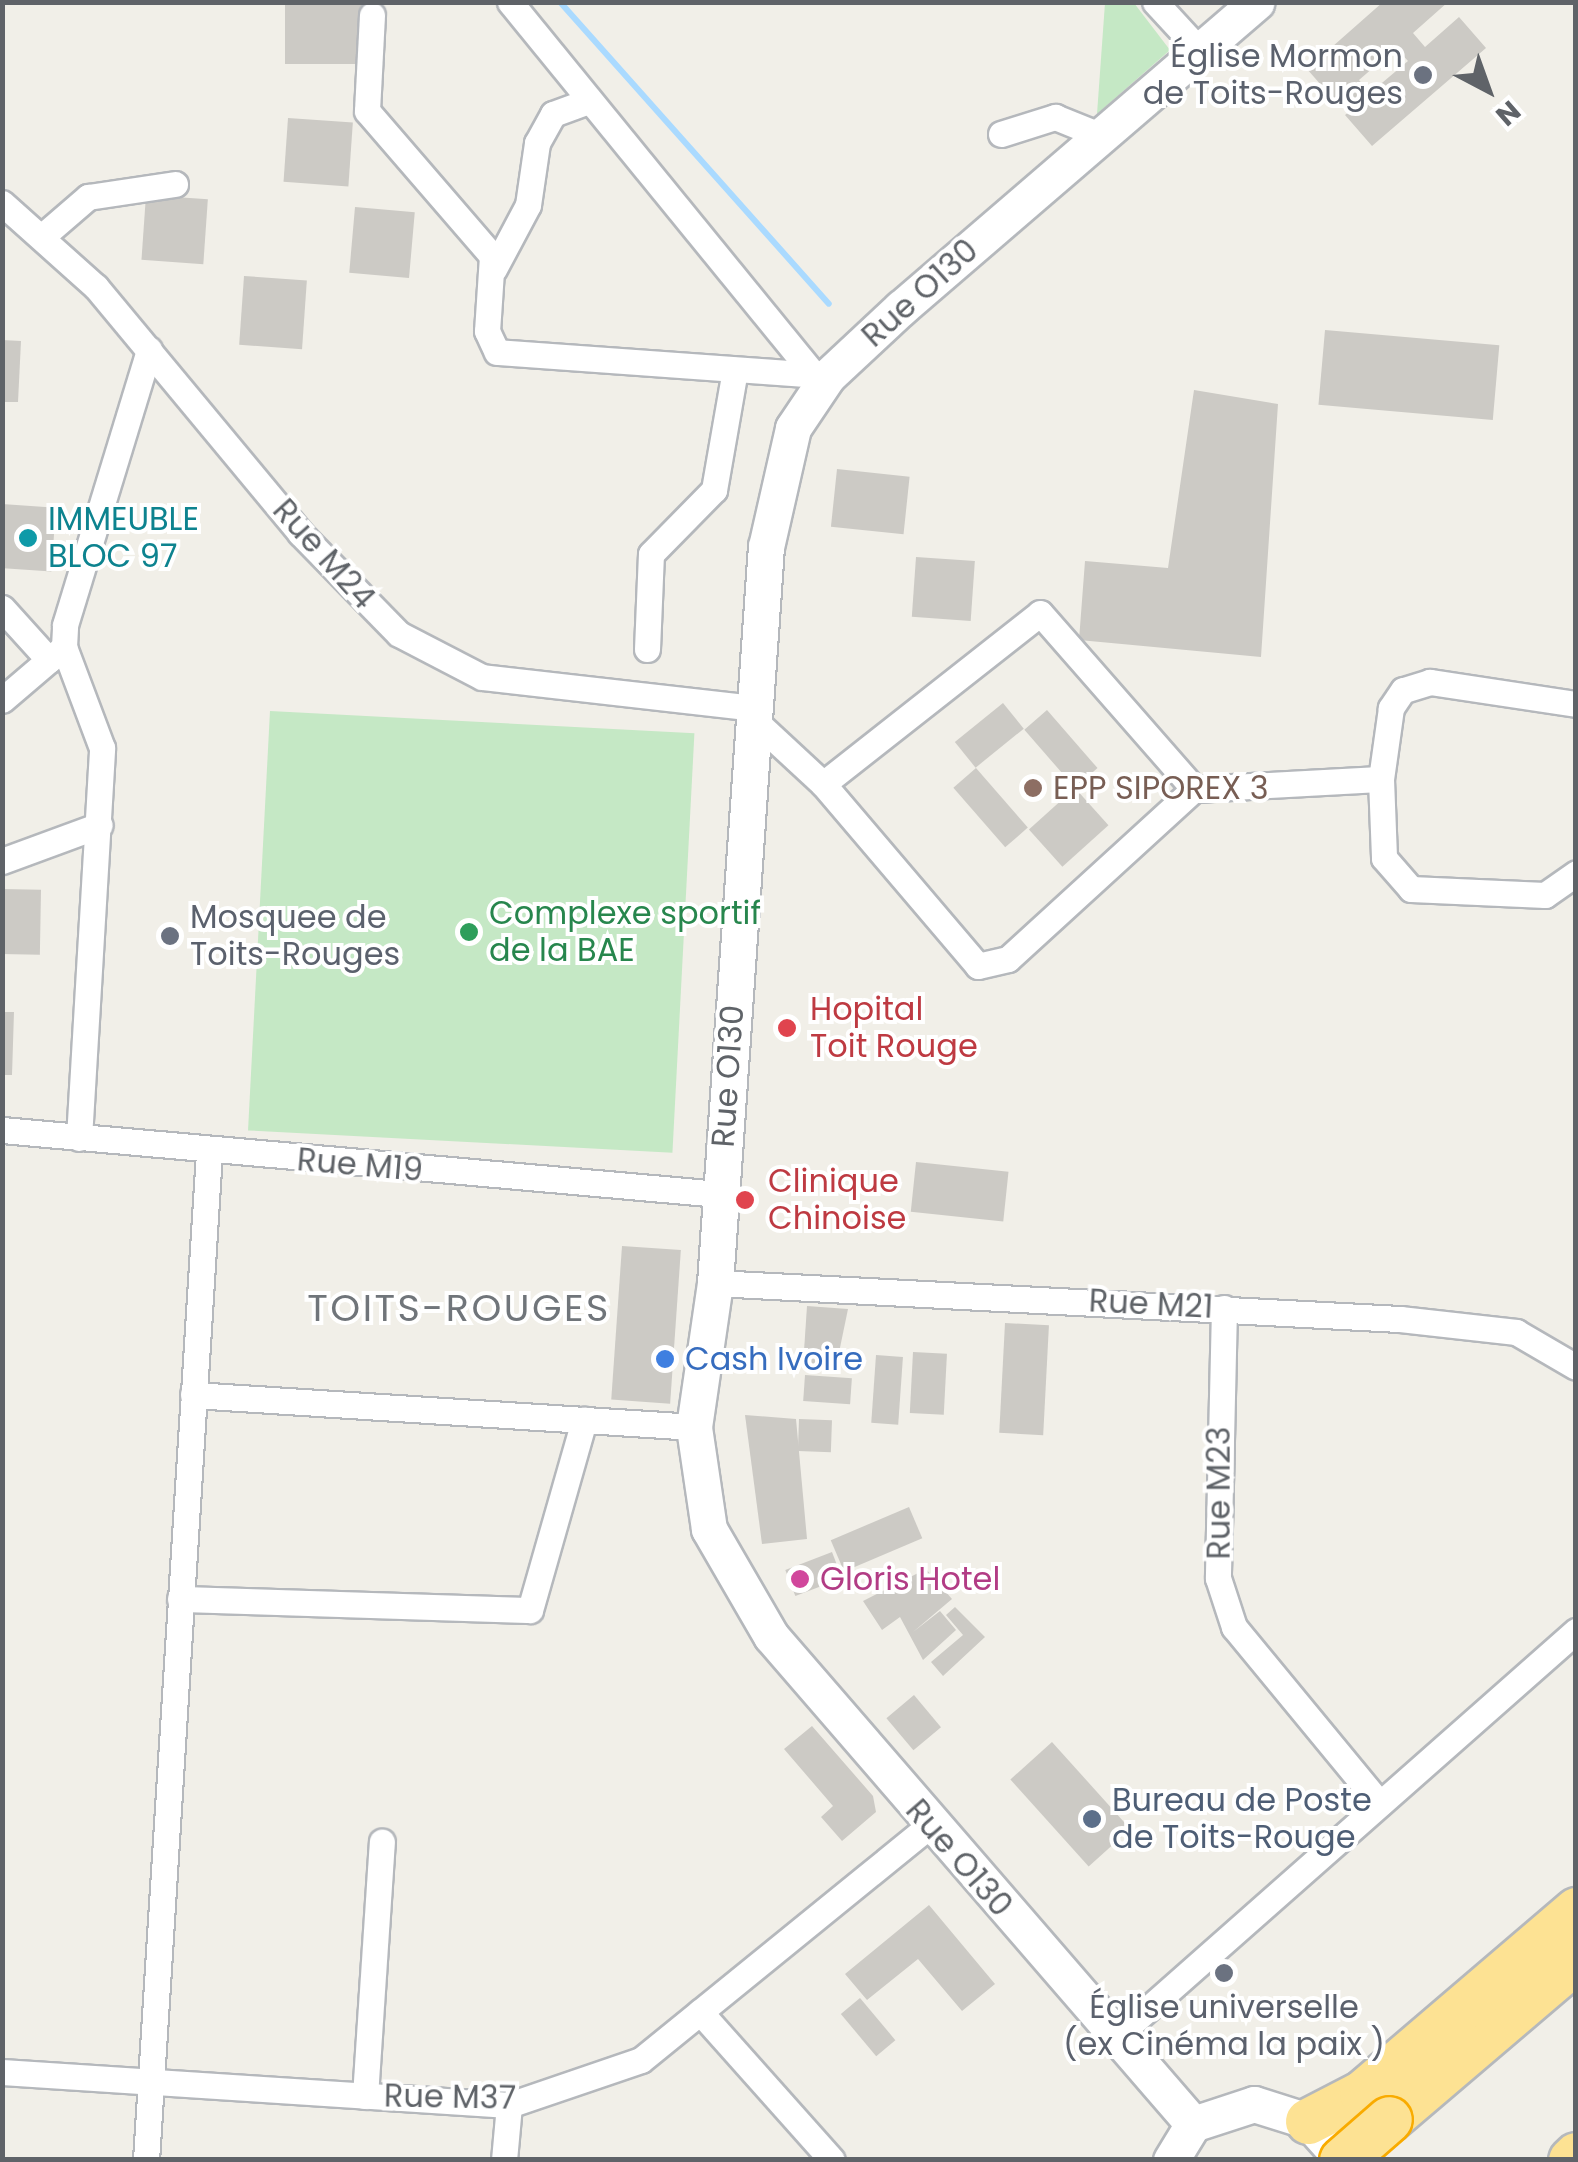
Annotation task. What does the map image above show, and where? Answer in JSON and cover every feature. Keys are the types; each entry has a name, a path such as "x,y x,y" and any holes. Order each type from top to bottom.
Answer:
{"highway":[{"path":"1308,2121 1362,2093 1576,1910"},
{"path":"1342,2160 1576,1960"}],"street":[{"path":"510,2 588,101 819,374"},
{"path":"1155,2 1202,53"},
{"name":"Rue O130","path":"1193,2124 929,1826 762,1620 709,1529 694,1427 715,1283 718,1194 754,714 783,456 819,374 1202,53 1257,2"},
{"path":"372,15 368,110 483,244 494,269"},
{"path":"588,101 553,114 537,143 528,205 494,269 487,331 497,352 819,374"},
{"path":"1001,134 1055,117 1102,136"},
{"path":"45,234 88,196 175,184"},
{"name":"Rue M24","path":"2,203 45,234 150,350 335,572 438,659 533,688 754,714"},
{"path":"2,700 56,653 83,552 150,350"},
{"path":"647,649 651,554 714,490 735,370"},
{"path":"2,608 56,653 102,748 79,1138"},
{"path":"823,784 1040,613 1194,789"},
{"path":"1576,704 1430,682 1403,690 1391,708 1381,779 1384,858 1411,889 1544,895 1576,873"},
{"path":"754,714 823,784 978,966 1008,959 1194,789 1381,779"},
{"path":"2,860 100,825"},
{"name":"Rue M19","path":"2,1130 209,1152 718,1194"},
{"path":"146,2160 209,1152"},
{"name":"Rue M21","path":"715,1283 1224,1308 1516,1332 1576,1367"},
{"name":"Rue M23","path":"1224,1308 1218,1578 1234,1627 1380,1804"},
{"path":"193,1395 694,1427"},
{"path":"180,1599 530,1610 584,1420"},
{"path":"1116,2037 1576,1631"},
{"name":"Rue M37","path":"2,2072 509,2105 606,2077 700,2012 929,1826"},
{"path":"365,2096 382,1842"},
{"path":"700,2012 832,2160"},
{"path":"1172,2160 1193,2124 1254,2104 1308,2121 1342,2160"},
{"path":"504,2160 509,2105"}],"green space":[{"path":"1105,3 1134,3 1170,50 1097,114"},
{"name":"Complexe sportif de la BAE","path":"270,711 694,733 672,1153 248,1130"}],"building":[{"path":"285,2 362,2 362,64 285,64"},
{"name":"Église Mormon de Toits-Rouges","path":"1383,2 1448,2 1413,33 1425,47 1459,17 1486,48 1372,146 1345,115 1354,108 1342,94 1335,101 1307,69","holes":["1396,48 1408,61 1370,93 1359,80"]},
{"path":"288,118 353,123 348,186 284,182"},
{"path":"146,195 208,199 203,264 141,260"},
{"path":"355,207 415,212 409,278 349,273"},
{"path":"244,276 307,280 302,349 239,345"},
{"path":"1325,330 1499,345 1493,420 1318,405"},
{"path":"2,340 21,341 18,402 2,402"},
{"path":"1194,390 1278,404 1261,657 1079,640 1085,561 1168,568"},
{"path":"837,469 910,477 904,534 831,527"},
{"name":"IMMEUBLE BLOC 97","path":"2,504 56,508 51,572 2,568"},
{"path":"916,557 975,561 971,621 912,617"},
{"path":"1003,703 1024,729 976,768 955,742"},
{"path":"1047,710 1098,768 1075,788 1024,730"},
{"path":"976,768 1028,828 1005,847 953,788"},
{"path":"1075,788 1108,825 1062,867 1029,829"},
{"path":"2,889 41,890 40,955 2,954"},
{"path":"2,1012 14,1012 12,1075 2,1075"},
{"path":"916,1162 1008,1172 1003,1221 911,1212"},
{"path":"622,1246 681,1250 670,1404 611,1400"},
{"path":"807,1306 848,1309 836,1367 803,1366"},
{"path":"1005,1323 1049,1325 1043,1435 999,1433"},
{"path":"913,1352 947,1354 944,1415 910,1413"},
{"path":"876,1355 903,1357 898,1425 871,1423"},
{"path":"805,1375 852,1378 850,1404 803,1401"},
{"path":"745,1415 796,1419 807,1539 762,1544"},
{"path":"799,1419 832,1420 831,1452 798,1451"},
{"path":"909,1507 922,1538 844,1572 831,1540"},
{"path":"832,1552 842,1578 795,1596 785,1570"},
{"path":"926,1569 952,1599 913,1632 940,1611 956,1630 923,1660 900,1617 882,1630 863,1601"},
{"path":"955,1607 985,1637 943,1676 931,1662 963,1635 946,1615"},
{"path":"914,1695 941,1727 913,1750 886,1718"},
{"path":"812,1726 873,1796 876,1812 842,1841 821,1817 833,1806 784,1749"},
{"path":"1052,1742 1130,1829 1089,1866 1010,1779"},
{"path":"929,1905 995,1984 962,2011 918,1959 867,2000 845,1974"},
{"path":"860,1998 895,2040 876,2056 841,2014"}],"waterway":[{"path":"560,2 829,304"}],"place":[{"name":"Église Mormon de Toits-Rouges","path":"1423,75"},
{"name":"IMMEUBLE BLOC 97","path":"28,538"},
{"name":"EPP SIPOREX 3","path":"1033,788"},
{"name":"Complexe sportif de la BAE","path":"469,932"},
{"name":"Mosquee de Toits-Rouges","path":"170,936"},
{"name":"Hopital Toit Rouge","path":"787,1028"},
{"name":"Clinique Chinoise","path":"745,1200"},
{"name":"Cash Ivoire","path":"665,1359"},
{"name":"Gloris Hotel","path":"800,1579"},
{"name":"Bureau de Poste de Toits-Rouge","path":"1092,1819"},
{"name":"Église universelle (ex Cinéma la paix )","path":"1224,1973"}],"district":[{"name":"TOITS-ROUGES","path":"459,1308"}]}
